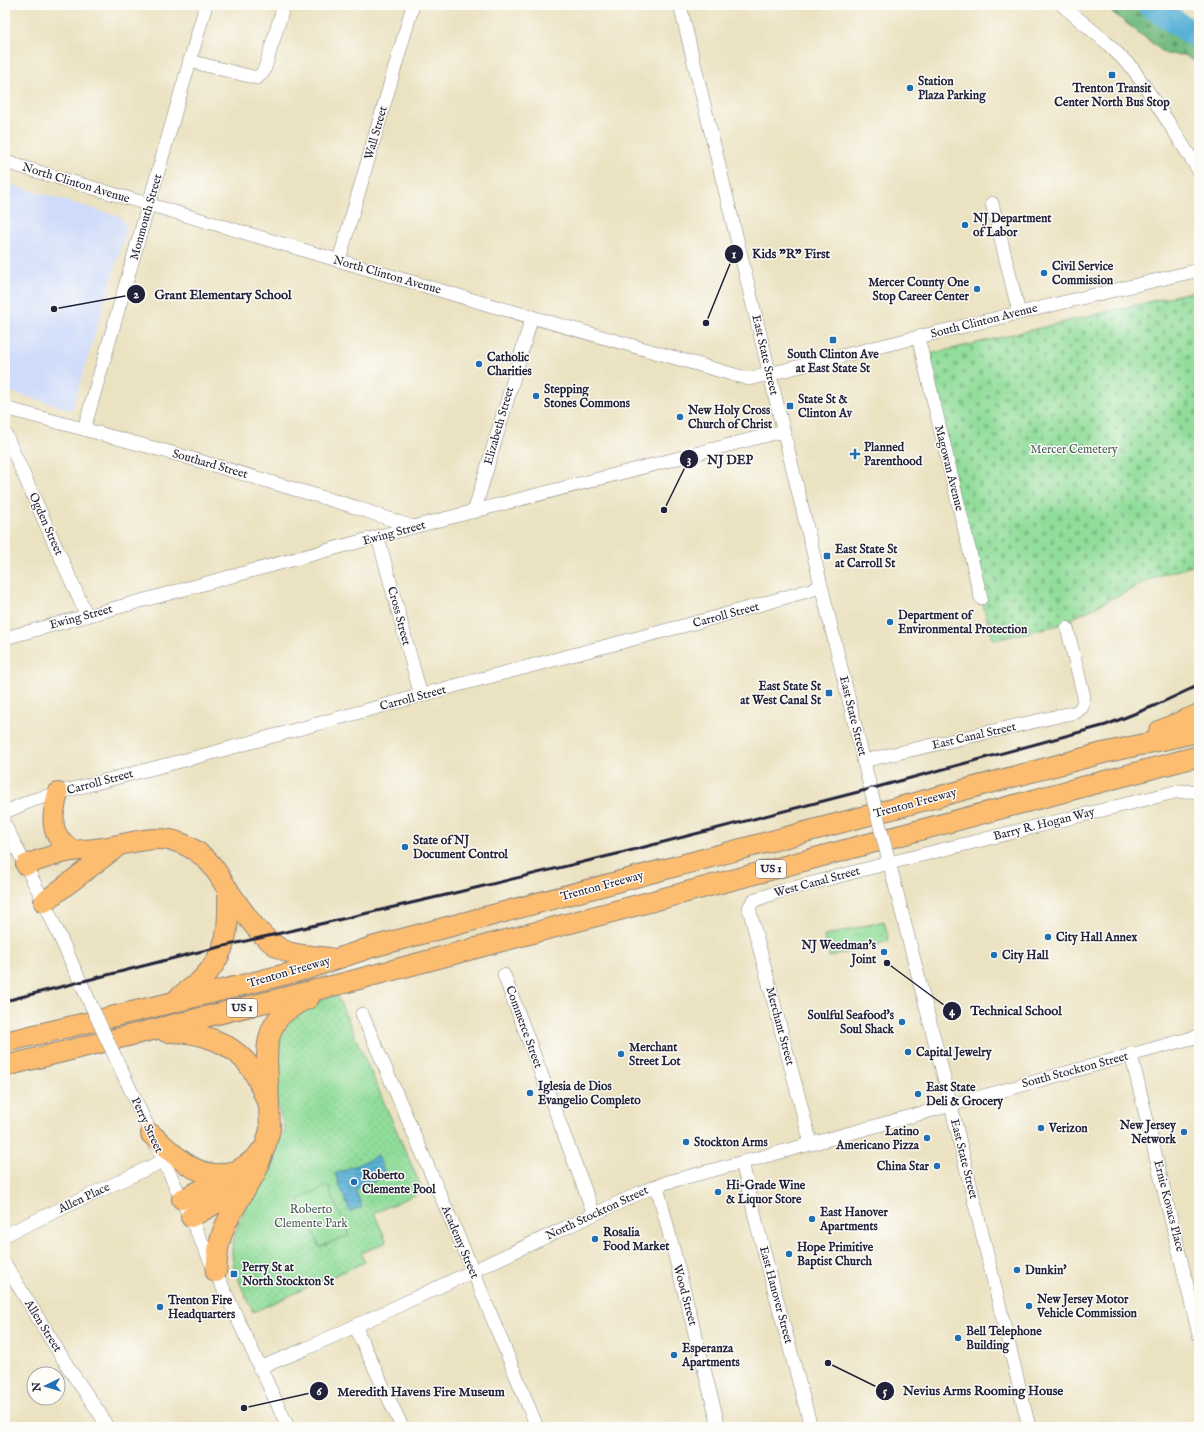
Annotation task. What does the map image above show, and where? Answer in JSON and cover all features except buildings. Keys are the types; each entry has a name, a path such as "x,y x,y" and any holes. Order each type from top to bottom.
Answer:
{"highway":[{"path":"1103,753 1199,714"},
{"name":"Trenton Freeway","path":"5,1042 307,969 372,947 490,915 1103,753 1199,732"},
{"name":"Trenton Freeway","path":"5,1066 344,983 1199,756"},
{"path":"58,793 53,823 54,829 57,836 72,851"},
{"path":"26,865 52,855 108,847 155,838 183,844 195,850 213,865 249,919 277,946 289,952 307,956 338,958"},
{"path":"44,902 120,844"},
{"path":"170,1003 199,981 218,959 227,932 229,919 228,889"},
{"path":"191,1216 224,1199 244,1176 266,1144 270,1128 267,1046 269,1037 279,1016 295,1004 344,983"},
{"path":"140,1033 187,1033 202,1036 225,1045 242,1059 252,1071 270,1110"},
{"path":"151,1134 186,1164 195,1169 215,1175 244,1176"},
{"path":"182,1199 244,1176"},
{"path":"216,1272 218,1246 224,1228 236,1204 244,1176"}],"street":[{"name":"Monmouth Street","path":"84,429 150,205 189,61 206,5"},
{"path":"189,61 257,78 264,71 284,5"},
{"name":"Wall Street","path":"339,260 413,5"},
{"name":"East State Street","path":"680,5 822,587 863,762 951,1104 1029,1427"},
{"path":"1062,5 1106,42 1133,69 1199,172"},
{"name":"North Clinton Avenue","path":"5,162 532,317 749,379 770,374"},
{"path":"992,203 1019,313"},
{"name":"South Clinton Avenue","path":"770,374 1199,270"},
{"name":"Elizabeth Street","path":"474,512 532,317"},
{"name":"Magowan Avenue","path":"918,337 981,598"},
{"name":"Southard Street","path":"5,408 183,456 347,504 413,527"},
{"name":"Ewing Street","path":"5,638 413,527 783,431"},
{"name":"Ogden Street","path":"5,433 87,616"},
{"name":"Cross Street","path":"378,537 420,696"},
{"name":"Carroll Street","path":"5,812 33,800 58,793 713,618 822,587"},
{"name":"East Canal Street","path":"863,762 1076,712 1082,707 1084,697 1067,628"},
{"name":"Barry R. Hogan Way","path":"888,858 1175,792 1199,793"},
{"name":"Perry Street","path":"5,825 44,902 288,1427"},
{"name":"West Canal Street","path":"749,908 753,901 774,893 888,858"},
{"name":"Merchant Street","path":"749,908 811,1144"},
{"name":"Commerce Street","path":"504,974 594,1214"},
{"name":"Academy Street","path":"362,1014 473,1272 537,1427"},
{"name":"South Stockton Street","path":"951,1104 1199,1036"},
{"name":"Ernie Kovacs Place","path":"1132,1054 1199,1335"},
{"name":"North Stockton Street","path":"260,1368 473,1272 594,1214 657,1186 951,1104"},
{"name":"Allen Place","path":"5,1235 164,1161"},
{"name":"East Hanover Street","path":"742,1162 758,1229 811,1427"},
{"name":"Wood Street","path":"657,1186 719,1427"},
{"name":"Allen Street","path":"5,1264 107,1427"},
{"path":"355,1326 402,1427"}],"shaded area":[{"path":"5,183 121,217 127,228 72,410 5,390"}],"green space":[{"path":"1103,5 1163,5 1199,28 1199,64 1184,55 1166,54"},
{"name":"Mercer Cemetery","path":"1199,290 1199,564 1158,576 1059,625 995,640 992,638 981,598 922,356"},
{"path":"884,921 889,941 878,944 879,945 829,957 824,936"},
{"name":"Roberto Clemente Park","path":"336,993 423,1191 374,1213 387,1242 361,1253 365,1262 253,1312 235,1270 232,1255 233,1243 237,1228 252,1192 285,1130 277,1104 276,1058 285,1016"},
{"path":"328,1186 349,1235 320,1247 299,1199"}],"water":[{"name":"Roberto Clemente Pool","path":"378,1156 386,1176 355,1189 362,1207 350,1212 335,1174"}],"waterway":[{"path":"1150,5 1199,38"}],"railway":[{"path":"5,1001 194,953 621,853 870,789 1106,725 1154,706 1199,685"}],"place":[{"name":"Trenton Transit Center North Bus Stop","path":"1112,75"},
{"name":"Station Plaza Parking","path":"910,88"},
{"name":"NJ Department of Labor","path":"965,225"},
{"name":"Civil Service Commission","path":"1044,273"},
{"name":"Mercer County One Stop Career Center","path":"977,289"},
{"name":"Grant Elementary School","path":"54,309"},
{"name":"Kids \"R\" First","path":"706,323"},
{"name":"South Clinton Ave at East State St","path":"833,340"},
{"name":"Catholic Charities","path":"479,364"},
{"name":"Stepping Stones Commons","path":"536,396"},
{"name":"State St & Clinton Av","path":"790,406"},
{"name":"New Holy Cross Church of Christ","path":"680,417"},
{"name":"Planned Parenthood","path":"855,454"},
{"name":"NJ DEP","path":"664,510"},
{"name":"East State St at Carroll St","path":"827,556"},
{"name":"Department of Environmental Protection","path":"890,622"},
{"name":"East State St at West Canal St","path":"829,693"},
{"name":"State of NJ Document Control","path":"405,847"},
{"name":"City Hall Annex","path":"1048,937"},
{"name":"NJ Weedman's Joint","path":"884,952"},
{"name":"City Hall","path":"994,955"},
{"name":"Technical School","path":"887,963"},
{"name":"Soulful Seafood's Soul Shack","path":"902,1022"},
{"name":"Capital Jewelry","path":"908,1052"},
{"name":"Merchant Street Lot","path":"621,1054"},
{"name":"Iglesia de Dios Evangelio Completo","path":"530,1093"},
{"name":"East State Deli & Grocery","path":"918,1094"},
{"name":"Verizon","path":"1041,1128"},
{"name":"New Jersey Network","path":"1184,1132"},
{"name":"Latino Americano Pizza","path":"927,1138"},
{"name":"Stockton Arms","path":"686,1142"},
{"name":"China Star","path":"937,1166"},
{"name":"Roberto Clemente Pool","path":"354,1182"},
{"name":"Hi-Grade Wine & Liquor Store","path":"718,1192"},
{"name":"East Hanover Apartments","path":"812,1219"},
{"name":"Rosalia Food Market","path":"595,1239"},
{"name":"Hope Primitive Baptist Church","path":"789,1254"},
{"name":"Dunkin'","path":"1017,1270"},
{"name":"Perry St at North Stockton St","path":"234,1274"},
{"name":"New Jersey Motor Vehicle Commission","path":"1029,1306"},
{"name":"Trenton Fire Headquarters","path":"160,1307"},
{"name":"Bell Telephone Building","path":"958,1338"},
{"name":"Esperanza Apartments","path":"674,1355"},
{"name":"Nevius Arms Rooming House","path":"828,1363"},
{"name":"Meredith Havens Fire Museum","path":"244,1408"}]}
